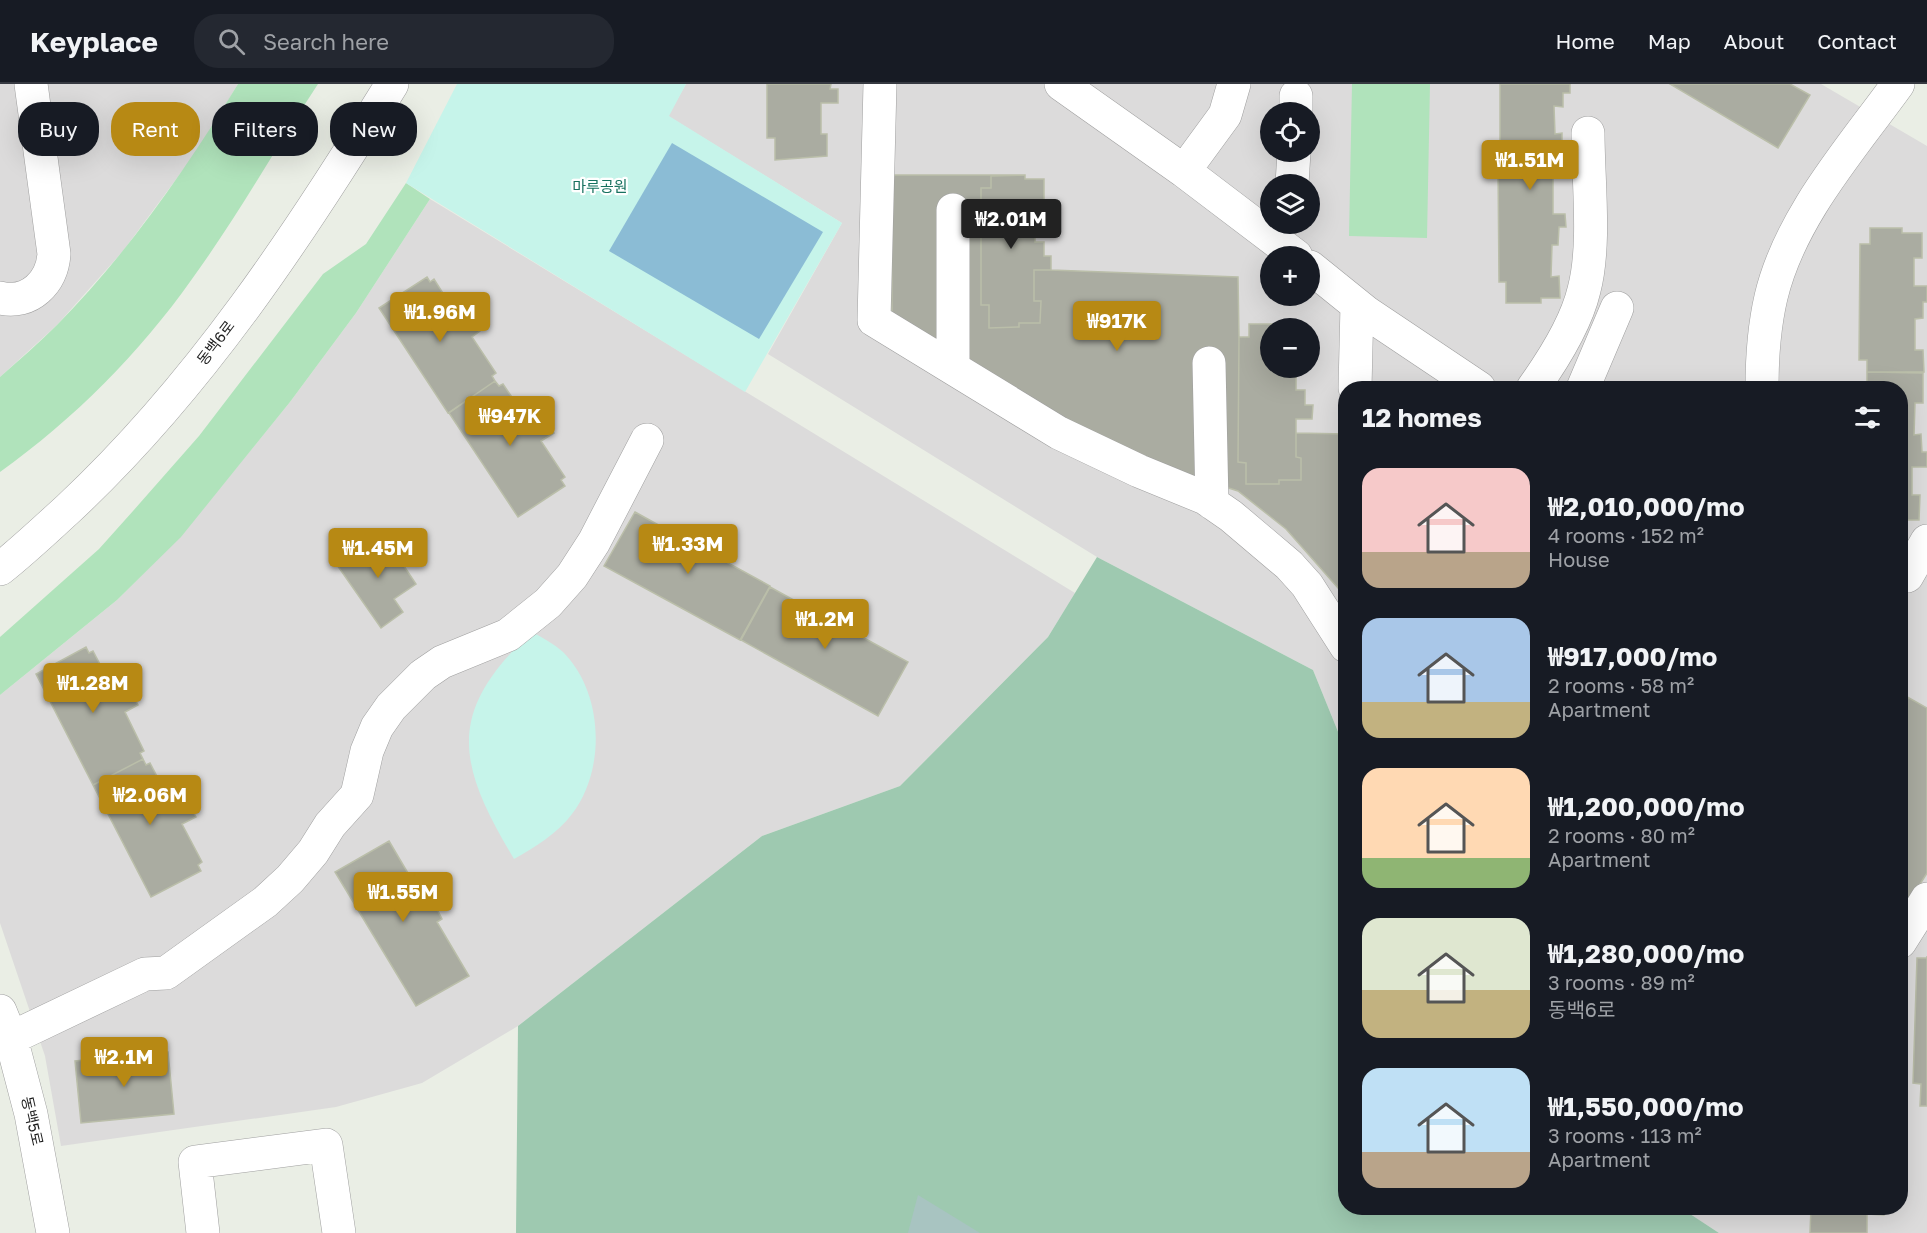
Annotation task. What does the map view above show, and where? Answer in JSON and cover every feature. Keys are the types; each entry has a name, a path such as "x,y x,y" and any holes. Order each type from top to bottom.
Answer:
{"street":[{"path":"0,298 22,297 35,292 46,282 53,268 54,254 31,84"},
{"name":"동백6로","path":"0,568 20,554 107,472 190,378 272,269 392,84"},
{"path":"880,84 874,320 1059,433 1212,503 1289,565 1307,585 1338,633"},
{"path":"1061,84 1291,246"},
{"path":"1184,171 1225,115 1234,84"},
{"path":"1762,381 1764,343 1771,295 1795,236 1820,192 1898,84"},
{"path":"1537,381 1558,348 1584,291 1589,257 1588,133"},
{"path":"953,210 953,368"},
{"path":"1320,272 1357,305 1468,381"},
{"path":"1355,381 1357,305"},
{"path":"1586,381 1617,308"},
{"path":"1764,343 1775,381"},
{"path":"1209,363 1212,503"},
{"path":"6,1025 146,974 166,973 266,902 313,852 330,825 357,795 367,751 377,727 407,689 441,662 508,634 548,603 572,576 594,542 647,440"},
{"path":"1912,579 1927,542"},
{"path":"1908,929 1927,899"},
{"name":"동백5로","path":"6,1025 31,1114 53,1233"},
{"path":"203,1233 195,1162 326,1145 339,1233"}],"shaded area":[{"path":"0,84 238,84 227,102 212,102 212,126 200,146 200,102 111,102 111,156 193,156 123,251 57,325 0,377"},
{"path":"686,84 1821,84 1927,146 1927,1233 1719,1233 1692,1215 1908,1215 1908,381 1338,381 1338,732 1313,670 1097,557 768,354 842,223 668,116"},
{"path":"672,143 823,232 759,339 609,251"},
{"path":"430,199 1075,593 1048,637 900,786 762,836 518,1026 422,1083 336,1107 61,1146 45,1056 0,923 0,695 117,600 181,536 290,402 356,313"},
{"path":"918,1195 980,1233 908,1233"}],"green space":[{"path":"238,84 318,84 307,102 227,102"},
{"name":"마루공원","path":"457,84 686,84 669,116 842,223 745,392 406,183"},
{"path":"1352,84 1430,84 1427,238 1349,236"},
{"path":"212,125 212,156 272,156 209,255 172,307 150,333 104,384 54,430 0,472 0,377 57,325 108,269 132,240 192,156 200,156 200,144"},
{"path":"406,183 430,199 356,313 290,402 181,537 117,600 0,695 0,637 99,549 133,511 199,436 323,274 366,244"},
{"path":"1097,557 1313,670 1338,732 1338,1215 1692,1215 1719,1233 516,1233 518,1026 762,836 900,786 1048,637"},
{"path":"532,632 560,649 577,669 593,710 596,732 595,754 591,776 572,814 553,834 514,859 481,795 472,767 469,740 473,714 484,688 504,661"}],"building":[{"path":"767,84 831,84 830,89 838,89 838,103 821,103 821,134 827,134 827,156 775,160 775,138 767,138"},
{"path":"1500,84 1570,84 1570,93 1563,93 1563,107 1554,106 1555,134 1562,133 1562,176 1553,176 1553,214 1565,214 1566,227 1559,227 1558,245 1552,245 1551,277 1559,276 1560,298 1541,298 1541,303 1506,303 1506,282 1499,282 1498,166 1514,166 1514,143 1500,143"},
{"path":"1670,84 1790,84 1810,95 1778,148"},
{"path":"891,175 1025,175 1025,179 1044,179 1044,203 1035,203 1035,242 1044,242 1044,256 1051,256 1051,270 1238,277 1239,337 1249,337 1249,324 1260,324 1260,378 1296,378 1296,390 1305,390 1305,405 1313,405 1312,419 1296,419 1296,433 1338,434 1338,588 1286,529 1238,491 1159,466 1074,427 892,314"},
{"path":"1025,175 1025,179 1044,179 1044,203 1035,203 1035,242 1044,242 1044,256 1051,256 1051,270 1034,270 1034,301 1041,301 1040,323 1019,323 1019,327 989,328 989,305 981,305 981,188 991,188 991,176"},
{"path":"1870,228 1902,228 1902,233 1922,233 1922,258 1914,258 1914,286 1927,286 1927,302 1923,302 1923,318 1915,319 1915,350 1923,350 1924,372 1867,372 1867,360 1859,360 1860,244 1870,244"},
{"path":"427,277 430,282 434,279 458,317 471,308 484,328 472,337 496,373 492,376 495,381 448,413 379,308"},
{"path":"1249,324 1260,324 1260,378 1296,378 1296,390 1305,390 1305,405 1313,405 1312,419 1296,419 1296,457 1301,458 1301,480 1279,480 1279,484 1246,484 1246,463 1238,462 1239,337 1249,337"},
{"path":"1867,372 1923,373 1923,403 1915,403 1914,435 1921,434 1922,452 1927,452 1927,467 1912,467 1912,495 1920,495 1919,520 1908,520 1908,381 1867,381"},
{"path":"495,381 499,386 503,384 528,421 540,413 554,433 541,441 565,477 561,480 565,486 518,517 449,413"},
{"path":"635,512 691,543 700,528 712,534 706,544 720,552 717,557 770,586 740,640 604,566"},
{"path":"382,533 416,584 394,599 403,612 381,628 337,565"},
{"path":"770,587 828,619 837,603 848,609 843,619 857,626 853,632 908,662 878,716 741,640"},
{"path":"86,647 89,653 93,651 114,691 127,684 138,705 125,712 144,751 140,753 143,759 93,785 36,674"},
{"path":"1908,697 1927,708 1927,873 1908,903"},
{"path":"143,759 146,765 150,763 171,803 184,796 196,817 182,824 202,862 198,865 201,871 151,897 93,785"},
{"path":"389,841 422,897 437,888 444,900 435,905 442,919 437,922 469,976 416,1006 335,872"},
{"path":"1917,958 1927,958 1927,1106 1920,1106 1921,1084 1913,1083"},
{"path":"168,1052 174,1114 81,1123 75,1061"},
{"path":"1811,1215 1867,1215 1867,1233 1810,1233"}]}
